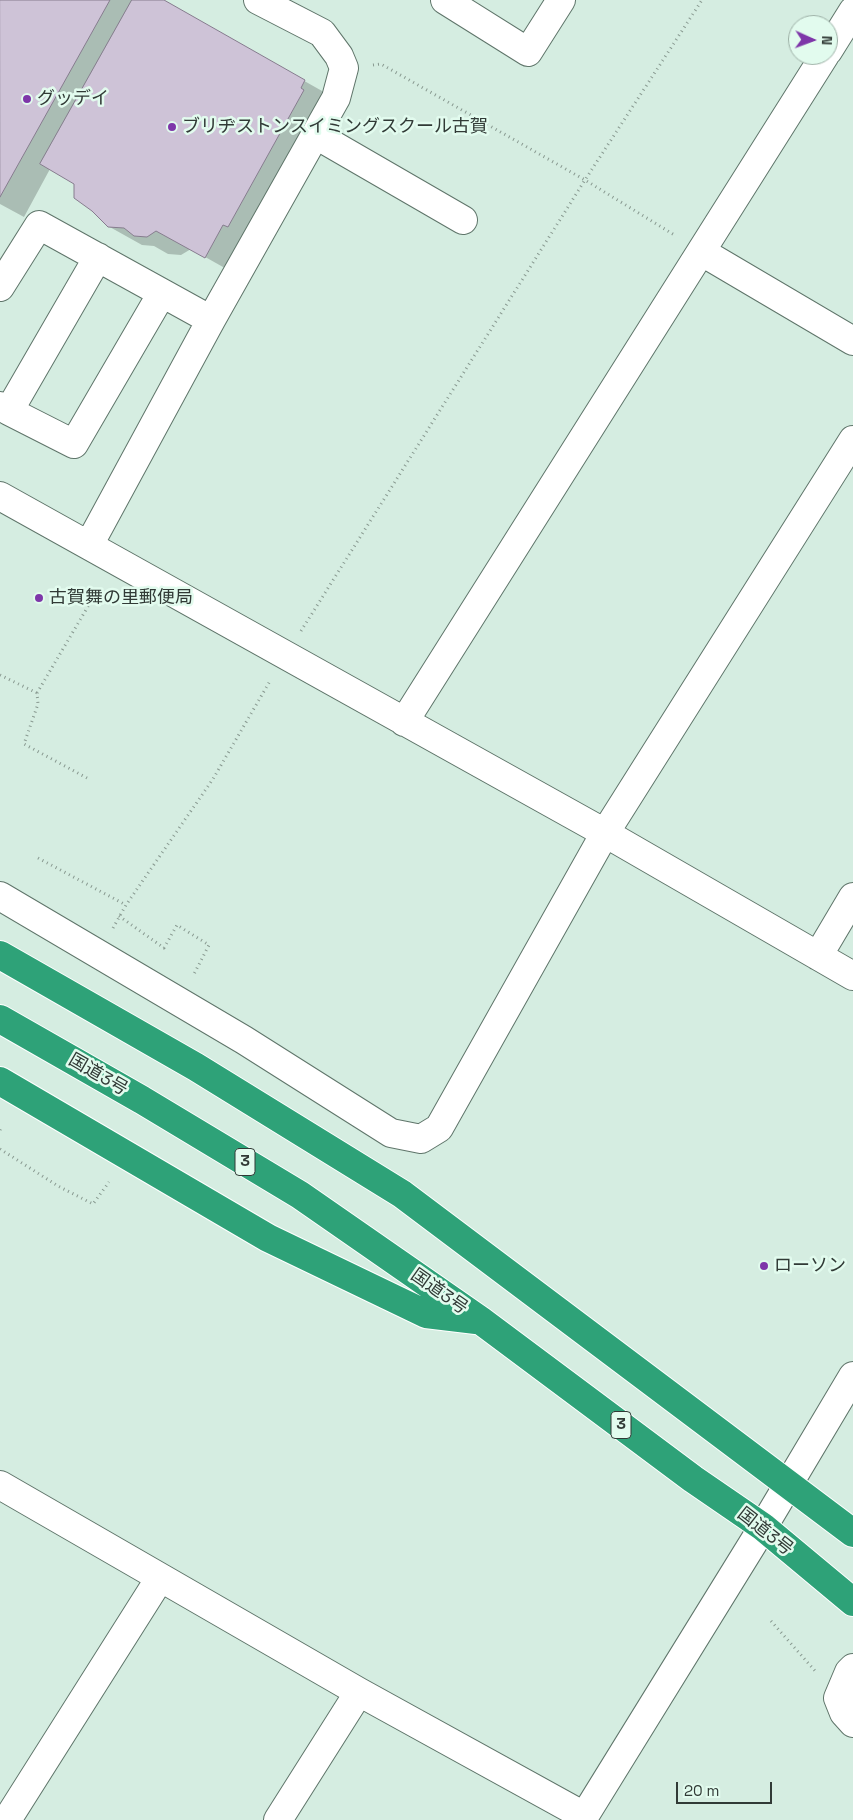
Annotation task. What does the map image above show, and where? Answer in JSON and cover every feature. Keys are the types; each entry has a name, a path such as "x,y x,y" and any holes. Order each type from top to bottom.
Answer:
{"highway":[{"path":"0,955 196,1067 402,1194 853,1533"},
{"name":"国道3号","path":"0,1019 142,1100 300,1195 480,1320 693,1479 762,1527 853,1602"},
{"path":"0,1081 268,1238 426,1314 480,1320"}],"street":[{"path":"89,545 211,320 336,98 344,68 340,56 322,33 258,0"},
{"path":"445,0 528,52 561,0"},
{"path":"838,35 853,11"},
{"path":"404,722 819,65"},
{"path":"316,135 463,220"},
{"path":"0,287 39,225 211,320"},
{"path":"702,252 853,341"},
{"path":"98,257 5,408 74,444 162,292"},
{"path":"0,896 244,1040 391,1133 421,1139 439,1128 605,834 853,440"},
{"path":"0,496 605,834 853,976"},
{"path":"818,956 853,896"},
{"path":"0,1485 359,1692 583,1818 853,1376"},
{"path":"7,1820 160,1578"},
{"path":"851,1670 838,1698 844,1713 853,1723"},
{"path":"278,1820 359,1692"}],"path":[{"path":"112,929 126,905 213,778 285,655 585,180 702,0"},
{"path":"344,68 381,64 585,180 702,252"},
{"path":"87,778 24,744 38,704 37,693 116,560"},
{"path":"0,675 37,693"},
{"path":"38,858 126,905"},
{"path":"119,916 164,948 177,925 209,945 190,982"},
{"path":"0,1149 58,1186 93,1204 109,1182"},
{"path":"771,1621 838,1698"}],"building":[{"name":"グッデイ","path":"0,0 110,0 0,197"},
{"name":"ブリヂストンスイミングスクール古賀","path":"132,0 164,0 305,80 301,88 304,90 228,227 223,225 205,258 156,231 147,237 134,236 124,228 108,227 92,211 74,198 74,184 40,164"}],"place":[{"name":"グッデイ","path":"27,99"},
{"name":"ブリヂストンスイミングスクール古賀","path":"172,127"},
{"name":"古賀舞の里郵便局","path":"39,598"},
{"name":"ローソン","path":"764,1266"}]}
